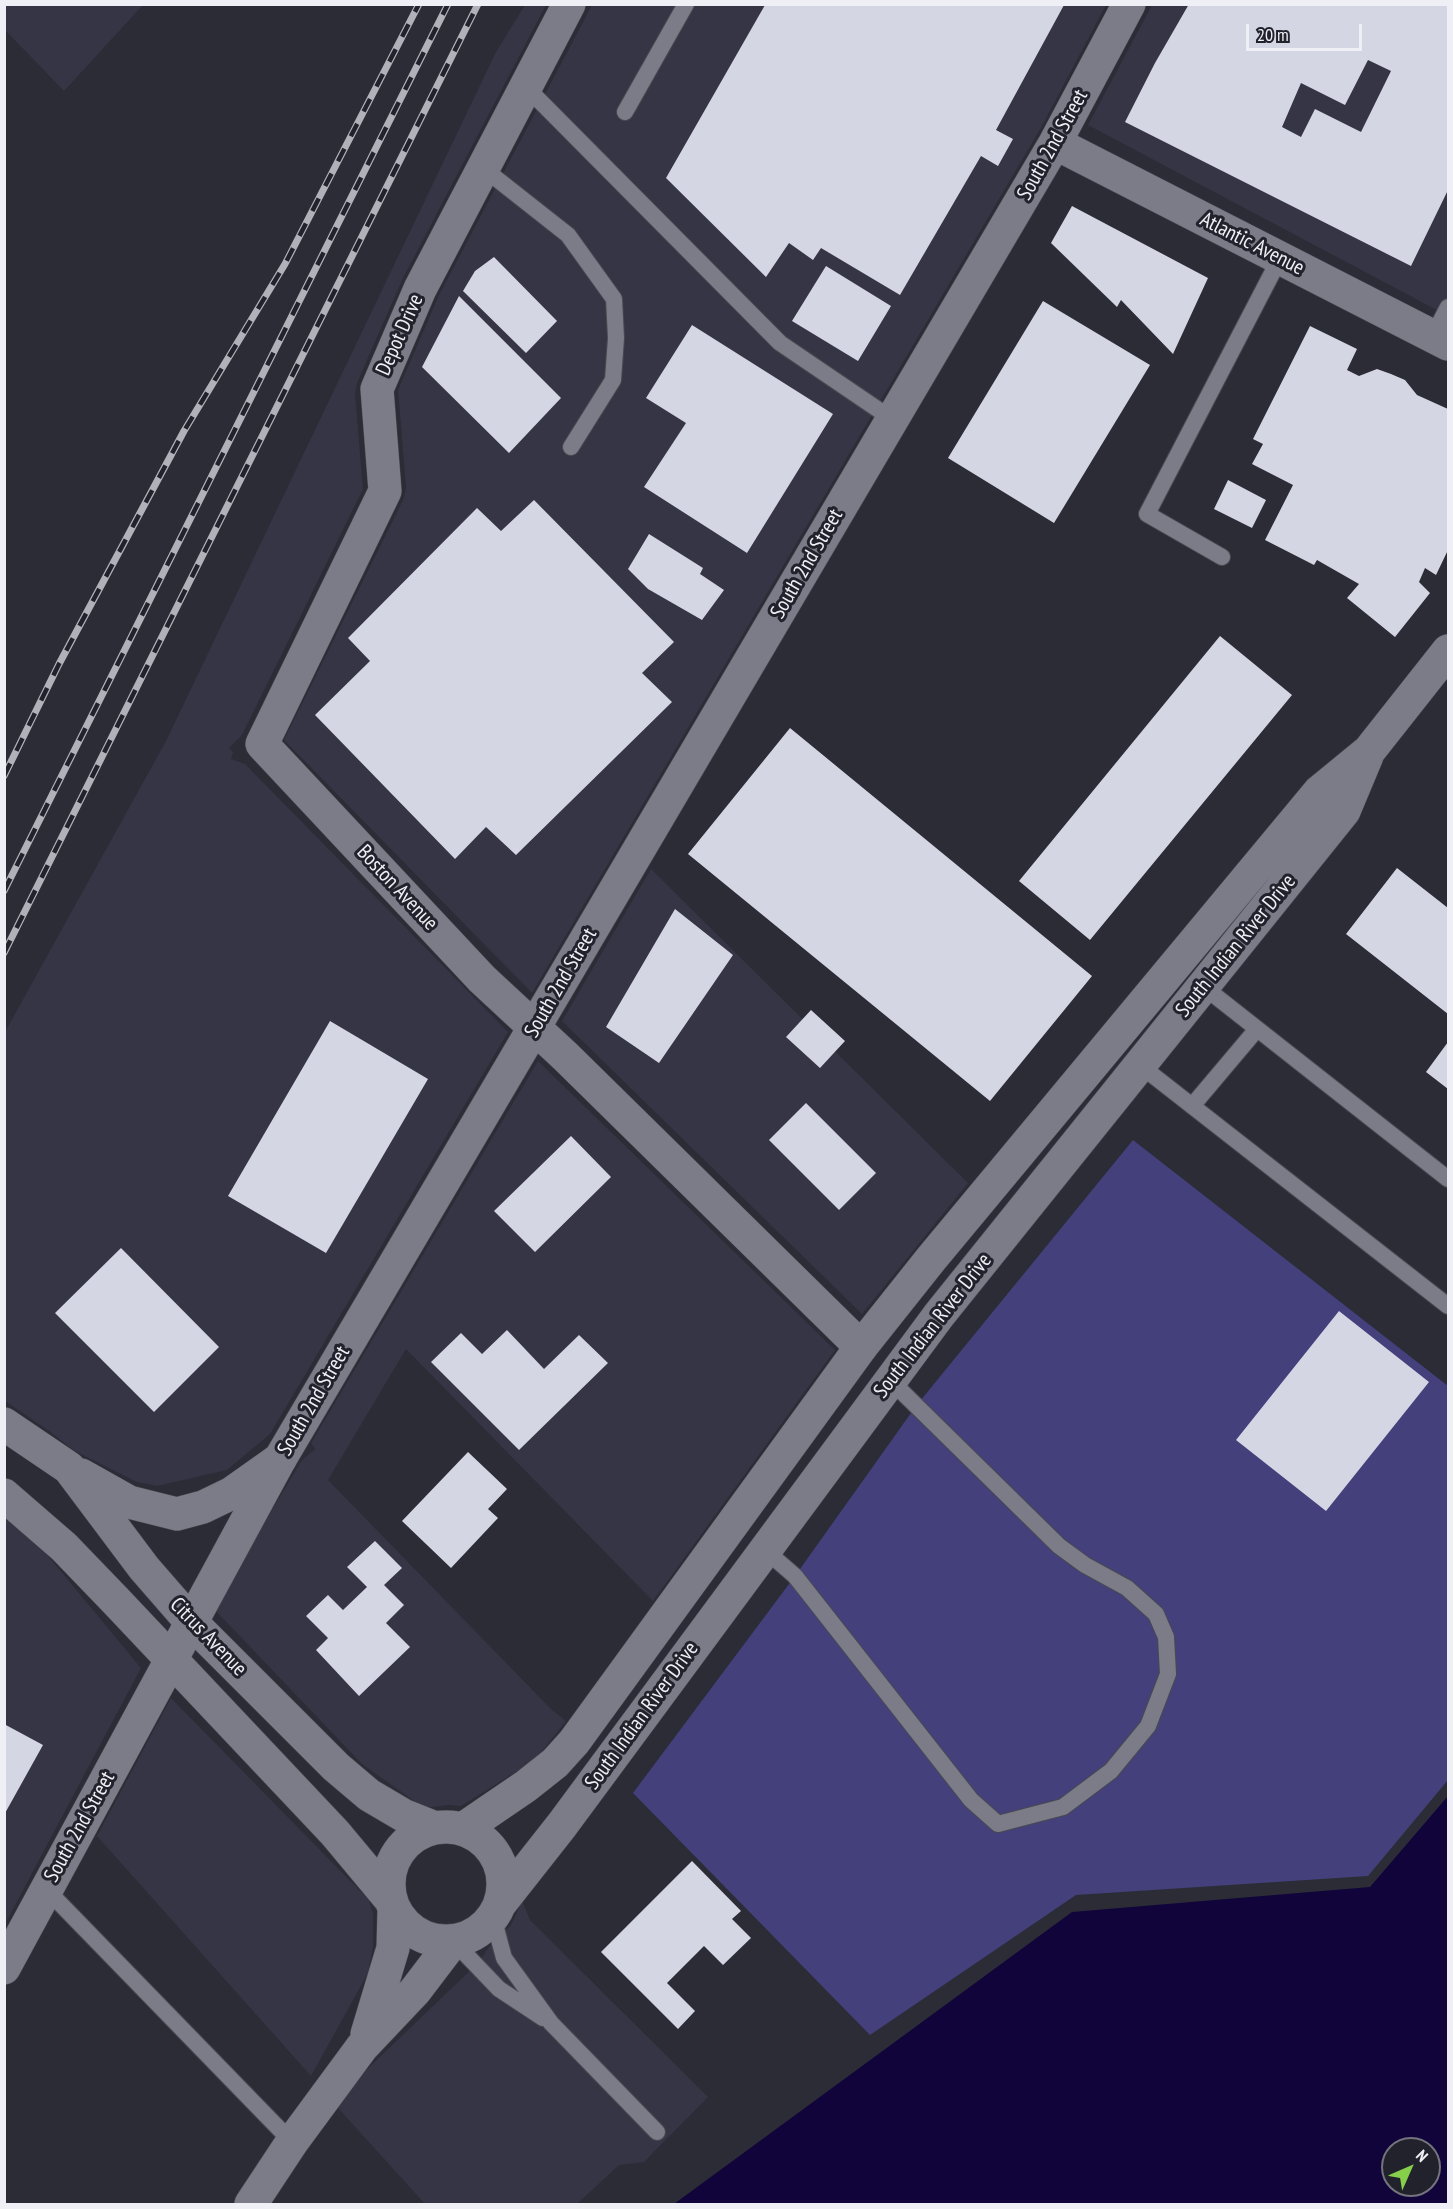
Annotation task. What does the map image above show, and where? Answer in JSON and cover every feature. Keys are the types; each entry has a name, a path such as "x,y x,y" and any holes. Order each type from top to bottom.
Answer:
{"street":[{"name":"Depot Drive","path":"262,744 385,491 377,389 420,288 569,4"},
{"name":"South 2nd Street","path":"6,1960 280,1459 1055,143 1129,4"},
{"name":"Atlantic Avenue","path":"1055,143 1441,340"},
{"name":"South Indian River Drive","path":"448,1828 526,1786 555,1763 574,1742 861,1347 938,1250 1319,792 1369,751 1445,664"},
{"name":"Boston Avenue","path":"262,744 482,979 861,1347"},
{"name":"South Indian River Drive","path":"496,1911 946,1306 1344,811 1369,751"},
{"name":"Citrus Avenue","path":"4,1424 69,1468 144,1568 191,1622 336,1767 369,1795 403,1815 448,1828"},
{"path":"69,1468 129,1502 177,1514 203,1508 232,1493 280,1459"},
{"name":"Citrus Avenue","path":"4,1495 64,1547 335,1833 392,1904"},
{"path":"362,2047 388,1971 393,1948 390,1868 397,1854 419,1833 448,1828 489,1846 497,1859 502,1874 496,1911 482,1929 469,1937 453,1941 436,1940 419,1935 405,1924 392,1904"},
{"path":"251,2205 292,2142 362,2047 415,1991 453,1941"}],"lane":[{"path":"625,112 686,4"},
{"path":"526,87 780,343 892,419"},
{"path":"483,168 568,235 614,299 616,338 613,380 571,447"},
{"path":"1222,557 1147,514 1280,258"},
{"path":"1441,340 1449,307"},
{"path":"1204,987 1449,1179"},
{"path":"1192,1106 1257,1029"},
{"path":"1141,1066 1449,1306"},
{"path":"765,1550 795,1576 970,1800 998,1824 1063,1807 1111,1771 1148,1726 1168,1674 1166,1637 1156,1614 1127,1588 1084,1565 1059,1546 890,1380"},
{"path":"46,1889 292,2142"},
{"path":"496,1911 504,1958 551,2023 657,2132"},
{"path":"453,1941 499,1989 551,2023"}],"shaded area":[{"path":"4,5 143,5 64,91 5,30"},
{"path":"525,5 546,5 402,280 357,383 355,394 363,489 242,735 229,748 233,752 231,759 245,764 508,1032 270,1434 227,1470 157,1486 137,1482 73,1450 5,1401 5,1032 166,741 496,52"},
{"path":"592,5 1106,5 1042,126 532,993 284,740 404,498 406,487 398,390 439,295"},
{"path":"1152,5 1448,5 1448,316 1088,125"},
{"path":"651,869 968,1183 862,1314 562,1021"},
{"path":"538,1061 835,1350 653,1601 406,1349 328,1480 551,1709 566,1721 535,1760 461,1806 424,1808 362,1764 213,1608 302,1460 315,1449 311,1443"},
{"path":"1133,1140 1448,1386 1448,1780 1368,1876 1076,1895 870,2035 633,1793 795,1576 916,1406"},
{"path":"5,1513 39,1545 141,1668 5,1924"},
{"path":"171,1698 369,1900 373,1914 373,1946 368,1973 311,2076 97,1836"},
{"path":"1448,1796 1448,2204 674,2204 1072,1912 1370,1887"},
{"path":"522,1901 530,1920 708,2097 644,2162 619,2165 577,2204 425,2204 338,2108 359,2077 480,1961 488,1948 511,1925"}],"building":[{"path":"1189,4 1448,6 1448,190 1411,266 1125,122","holes":["1368,60 1391,71 1361,132 1315,109 1301,137 1282,127 1301,83 1345,105"]},
{"path":"765,5 1064,5 996,130 1013,139 998,166 981,156 900,295 821,248 813,260 789,243 766,277 666,178"},
{"path":"1072,206 1208,278 1173,354 1121,300 1117,307 1051,243"},
{"path":"494,257 557,321 526,353 463,291 475,271"},
{"path":"826,266 891,306 858,361 792,321"},
{"path":"459,296 561,398 509,453 422,367"},
{"path":"1043,301 1150,365 1054,523 948,458"},
{"path":"692,325 833,414 747,553 644,487 686,423 646,398"},
{"path":"1310,326 1357,349 1347,370 1359,376 1377,369 1391,374 1405,380 1417,395 1448,409 1448,550 1436,575 1425,568 1419,582 1430,593 1395,637 1347,598 1359,584 1317,560 1314,565 1265,540 1293,485 1252,464 1263,444 1253,439"},
{"path":"1228,480 1266,500 1252,528 1214,509"},
{"path":"534,500 674,642 642,673 672,702 516,855 486,827 455,859 315,715 370,661 348,638 477,508 501,531"},
{"path":"649,534 703,568 700,574 724,590 702,620 648,589 628,569"},
{"path":"1220,636 1292,695 1090,940 1019,881"},
{"path":"790,728 1092,976 990,1101 688,854"},
{"path":"1397,868 1448,908 1448,1014 1346,934"},
{"path":"675,909 733,955 659,1063 606,1027"},
{"path":"811,1010 845,1041 820,1068 786,1037"},
{"path":"330,1021 428,1079 326,1253 228,1196"},
{"path":"1448,1042 1448,1089 1426,1072"},
{"path":"806,1103 876,1173 839,1210 769,1140"},
{"path":"571,1136 611,1177 535,1252 494,1211"},
{"path":"121,1248 219,1347 154,1412 55,1313"},
{"path":"1339,1311 1429,1382 1326,1511 1236,1440"},
{"path":"507,1330 544,1369 579,1335 608,1363 519,1450 431,1362 461,1333 482,1354"},
{"path":"468,1452 507,1489 488,1509 498,1518 451,1568 402,1521"},
{"path":"375,1541 402,1568 384,1585 404,1605 386,1623 410,1647 359,1696 316,1650 328,1638 306,1616 328,1595 343,1610 367,1587 347,1567"},
{"path":"4,1724 43,1745 4,1815"},
{"path":"692,1861 741,1911 732,1919 751,1938 723,1965 704,1946 667,1983 695,2011 678,2029 601,1952"}],"railway":[{"path":"4,776 59,664 184,431 285,264 419,4"},
{"path":"4,891 448,4"},
{"path":"4,953 478,4"}]}
